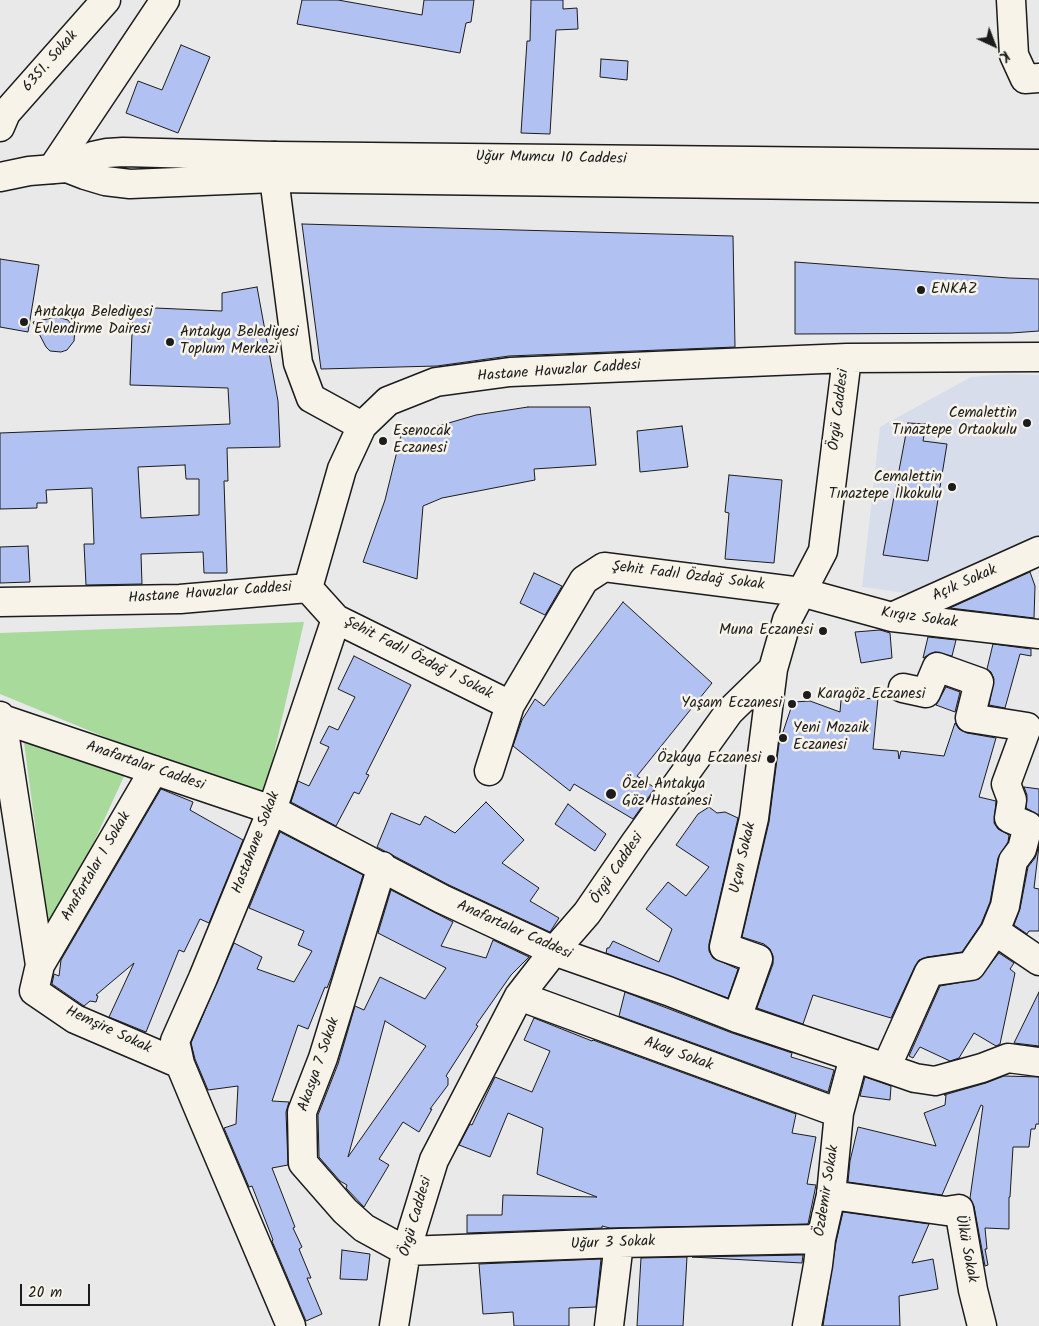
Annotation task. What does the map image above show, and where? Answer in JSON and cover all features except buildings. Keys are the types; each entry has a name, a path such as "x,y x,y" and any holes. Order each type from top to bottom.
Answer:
{"street":[{"name":"6351. Sokak","path":"0,127 6,114 106,0"},
{"path":"59,168 165,0"},
{"path":"1011,0 1014,55 1025,79 1039,78"},
{"name":"Uğur Mumcu 10 Caddesi","path":"0,177 29,171 59,168 107,153 274,167 1039,188"},
{"name":"Uğur Mumcu 10 Caddesi","path":"274,167 1039,164"},
{"path":"274,167 298,363 311,398 362,426"},
{"name":"Hastane Havuzlar Caddesi","path":"0,602 180,598 308,588 342,468 362,426 388,401 436,382 501,373 846,358 1039,357"},
{"name":"Örgü Caddesi","path":"394,1326 406,1251 434,1160 518,996 587,914 635,843 729,712 772,669 787,620 823,551 846,358"},
{"name":"Açık Sokak","path":"892,617 1039,550"},
{"name":"Şehit Fadıl Özdağ Sokak","path":"489,771 510,705 584,580 604,567 801,592"},
{"name":"Şehit Fadıl Özdağ 1 Sokak","path":"308,588 336,619 510,705"},
{"name":"Kırgız Sokak","path":"801,592 892,617 1039,634"},
{"name":"Hastahane Sokak","path":"180,1064 175,1041 272,810 336,619"},
{"path":"886,1068 929,972 971,966 995,931 1005,906 1013,861 1022,849 1028,826 1009,818 1012,800 1006,784 1027,726 970,718 979,682 937,667 926,693 903,688"},
{"name":"Uçan Sokak","path":"737,1018 758,959 724,948 754,818 772,669"},
{"name":"Anafartalar Caddesi","path":"1,717 272,810 442,899 554,951 668,991 737,1018 854,1058 915,1078 935,1081 982,1068 1008,1058 1039,1062"},
{"name":"Hemşire Sokak","path":"1,717 40,965 34,991 75,1019 180,1064"},
{"name":"Anafartalar 1 Sokak","path":"40,965 154,770"},
{"name":"Akasya 7 Sokak","path":"382,866 323,1058 302,1112 303,1163 345,1211 364,1228 406,1251"},
{"path":"995,931 1039,961"},
{"name":"Akay Sokak","path":"518,996 839,1113"},
{"name":"Özdemir Sokak","path":"807,1326 821,1239 831,1195 839,1113 854,1058"},
{"path":"180,1064 291,1326"},
{"name":"Ülkü Sokak","path":"831,1195 946,1211 959,1209 973,1290 982,1326"},
{"name":"Uğur 3 Sokak","path":"406,1251 620,1243 821,1239"},
{"path":"609,1326 620,1243"}],"shaded area":[{"name":"Cemalettin Tınaztepe İlkokulu","path":"1006,374 1039,375 1039,539 914,594 862,587 880,427 971,377"}],"green space":[{"path":"304,622 263,802 0,694 0,633"},
{"path":"23,735 126,772 50,938"}],"place":[{"name":"ENKAZ","path":"921,290"},
{"name":"Antakya Belediyesi Evlendirme Dairesi","path":"24,322"},
{"name":"Antakya Belediyesi Toplum Merkezi","path":"170,342"},
{"name":"Cemalettin Tınaztepe Ortaokulu","path":"1027,423"},
{"name":"Esenocak Eczanesi","path":"383,441"},
{"name":"Cemalettin Tınaztepe İlkokulu","path":"952,487"},
{"name":"Muna Eczanesi","path":"823,631"},
{"name":"Karagöz Eczanesi","path":"807,695"},
{"name":"Yaşam Eczanesi","path":"792,704"},
{"name":"Yeni Mozaik Eczanesi","path":"783,738"},
{"name":"Özkaya Eczanesi","path":"771,759"},
{"name":"Özel Antakya Göz Hastanesi","path":"611,794"}]}
